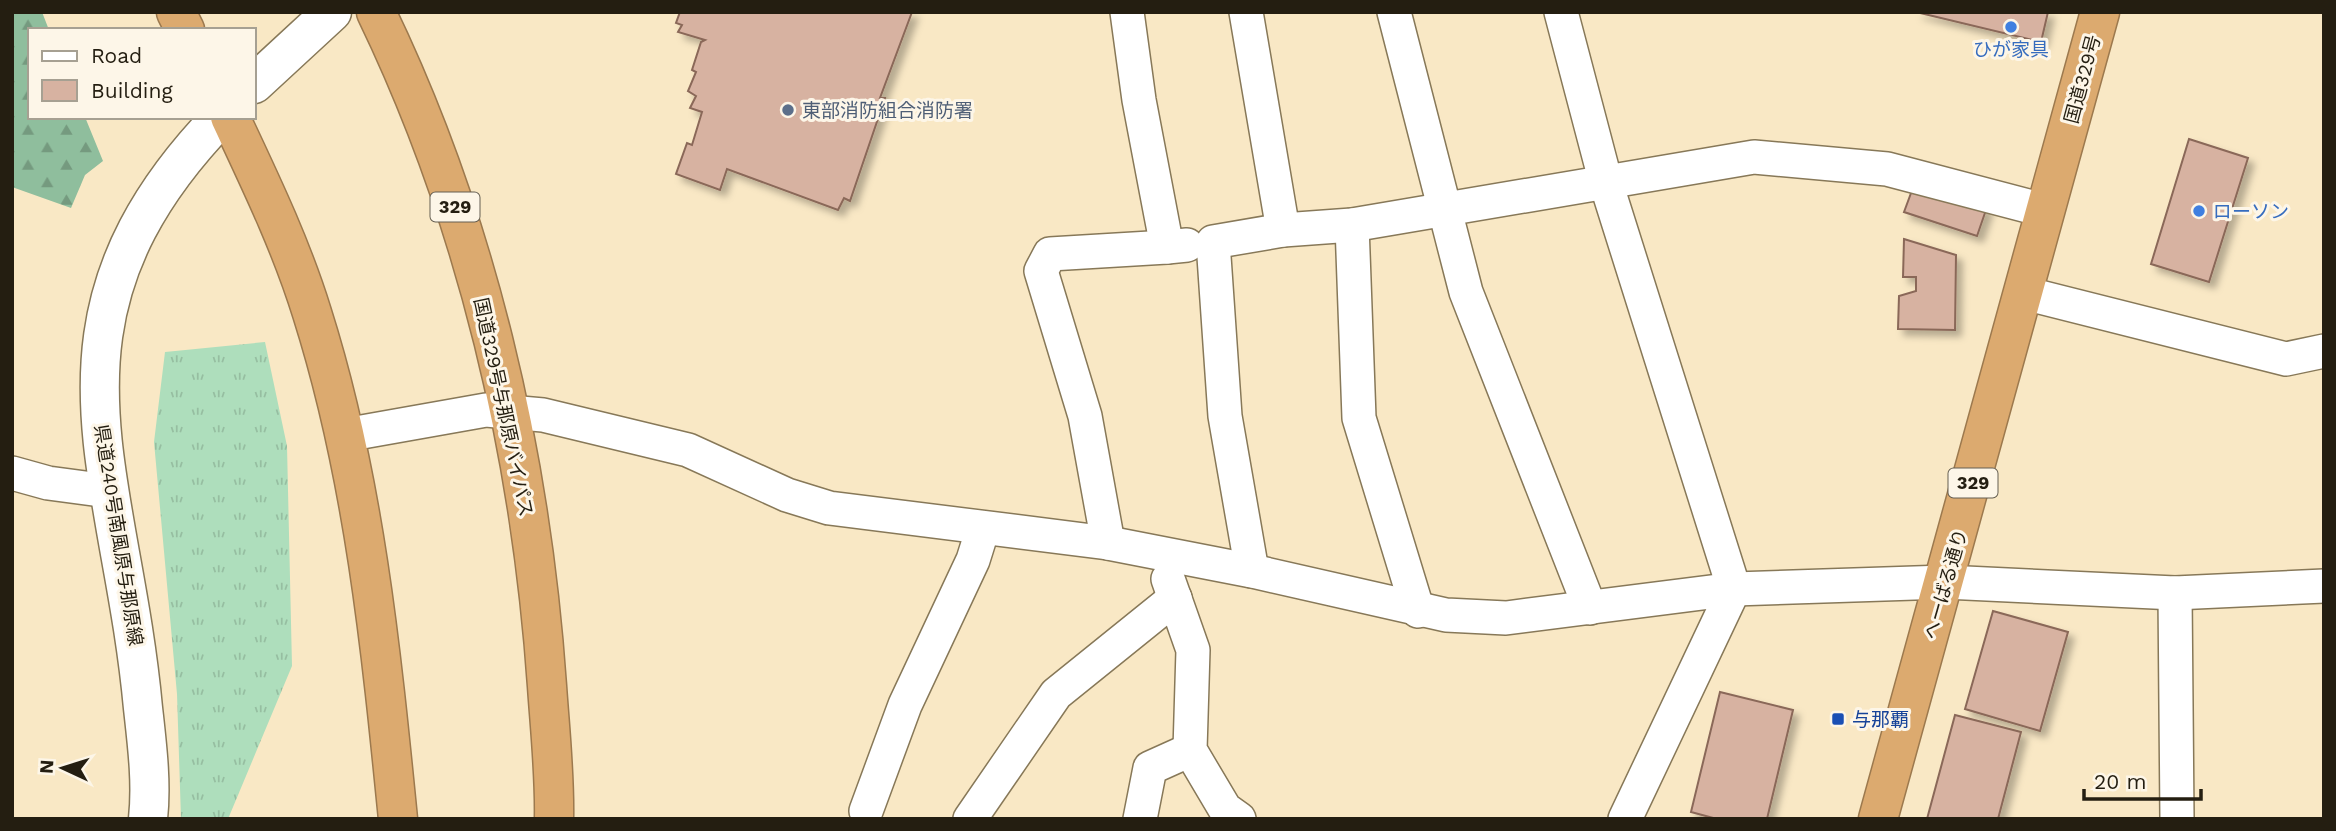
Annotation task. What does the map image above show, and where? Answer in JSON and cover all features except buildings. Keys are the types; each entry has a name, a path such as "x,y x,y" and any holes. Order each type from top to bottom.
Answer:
{"highway":[{"path":"176,12 184,28"},
{"name":"国道329号与那原バイパス","path":"376,12 444,174 473,263 508,411 526,505 543,628 554,819"},
{"name":"国道329号","path":"2065,146 2100,12"},
{"path":"231,119 299,275 345,435 367,547 398,819"},
{"name":"へーばる通り","path":"1878,819 2065,146"}],"main road":[{"path":"256,82 332,12"},
{"name":"県道240号南風原与那原線","path":"148,819 146,741 139,660 108,491 97,385 106,309 133,237 160,189 220,119"}],"street":[{"path":"1127,12 1139,100 1167,247"},
{"path":"1246,12 1283,230"},
{"path":"1394,12 1466,292 1590,608"},
{"path":"1561,12 1606,183 1734,589 1625,819"},
{"path":"1108,543 1085,416 1041,271 1050,254 1167,247 1283,230 1352,225 1754,157 1887,169 2047,211"},
{"path":"1352,225 1359,418 1418,611"},
{"path":"1213,242 1226,416 1252,571"},
{"path":"2024,293 2286,359 2324,351"},
{"path":"345,435 486,410 543,415 688,450 787,495 830,508 1108,543 1252,571 1418,611 1506,618 1734,589 1945,582 2175,593 2324,586"},
{"path":"12,473 48,483 108,491"},
{"path":"866,811 905,705 973,560 983,527"},
{"path":"1158,553 1193,649 1190,750 1226,809 1239,819"},
{"path":"2175,593 2177,819"},
{"path":"970,819 1056,694 1175,598"},
{"path":"1140,819 1150,768 1190,750"}],"green space":[{"path":"12,12 42,12 48,28 28,28 28,119 86,119 103,161 85,175 71,208 12,187"},
{"path":"265,342 287,446 292,666 228,819 181,819 177,694 154,442 165,352"}],"place":[{"name":"ひが家具","path":"2011,27"},
{"name":"東部消防組合消防署","path":"788,110"},
{"name":"ローソン","path":"2199,211"},
{"name":"与那覇","path":"1838,719"}]}
